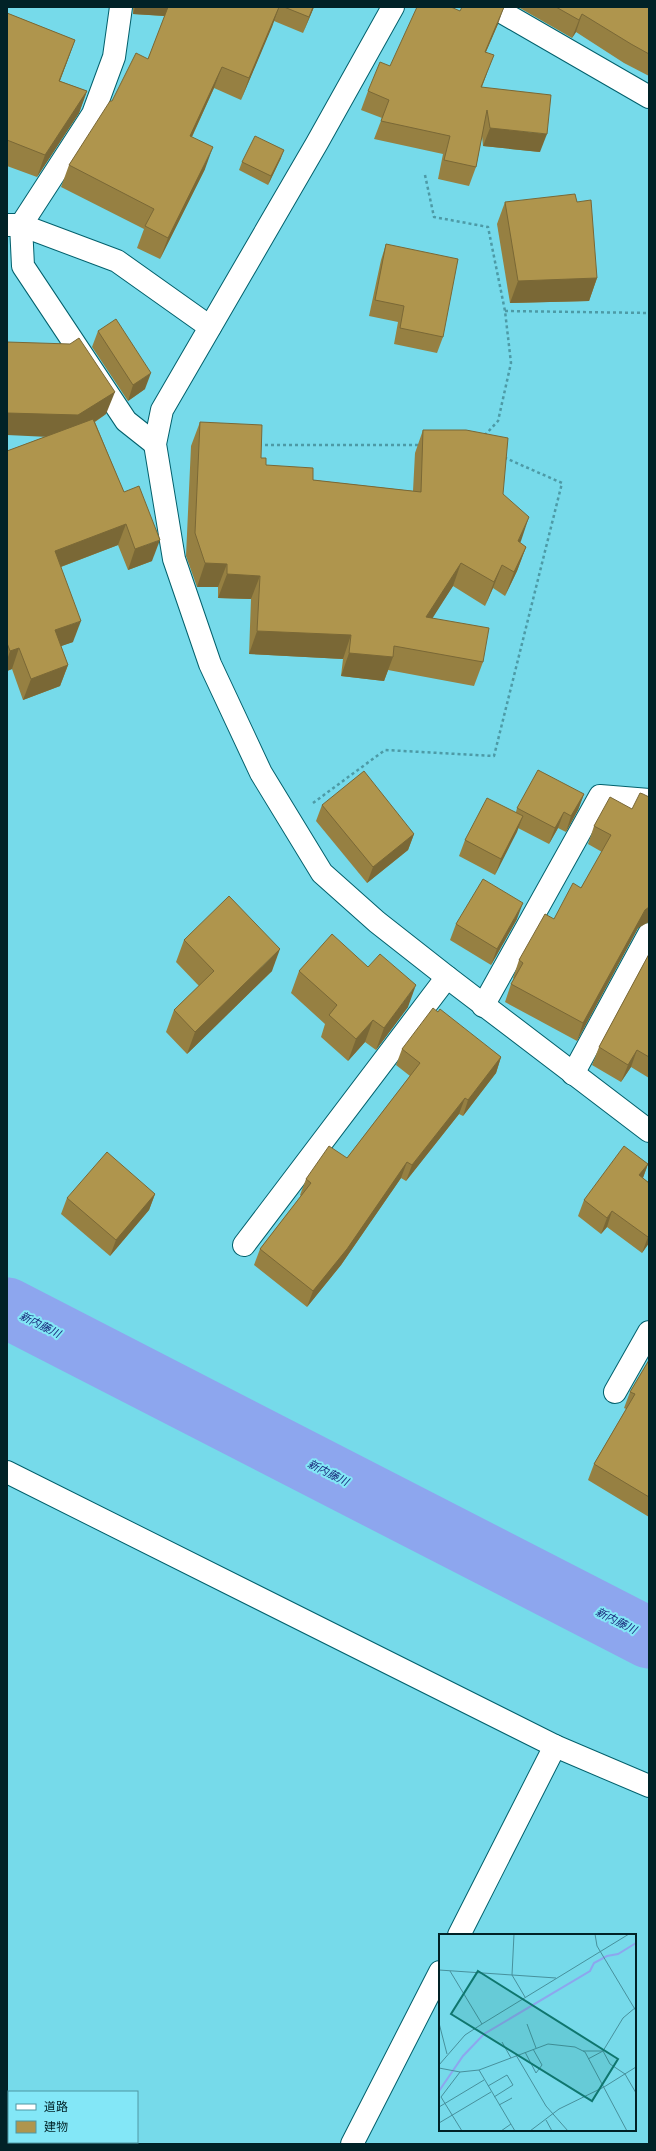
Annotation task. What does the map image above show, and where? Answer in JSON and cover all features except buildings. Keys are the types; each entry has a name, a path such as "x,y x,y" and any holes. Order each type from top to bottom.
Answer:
{"street":[{"path":"121,7 114,57 93,114 14,225 23,266 126,421 155,444"},
{"path":"393,7 317,143 162,410 155,444 174,559 210,664 261,773 322,872 377,922 484,1006 649,1131"},
{"path":"493,7 649,98"},
{"path":"14,225 117,261 210,327"},
{"path":"484,1006 600,796 649,800"},
{"path":"573,1074 649,934"},
{"path":"244,1244 447,977"},
{"path":"615,1392 649,1332"},
{"path":"7,1472 555,1746 649,1786"},
{"path":"460,1934 555,1746"},
{"path":"352,2144 439,1974"}],"path":[{"path":"425,175 434,217 488,227 505,311 511,363 498,422 480,441"},
{"path":"505,311 649,313"},
{"path":"256,444 421,445"},
{"path":"290,820 385,750 494,756 562,483 497,455"}],"waterway":[{"name":"新内藤川","path":"7,1308 649,1638"}]}
